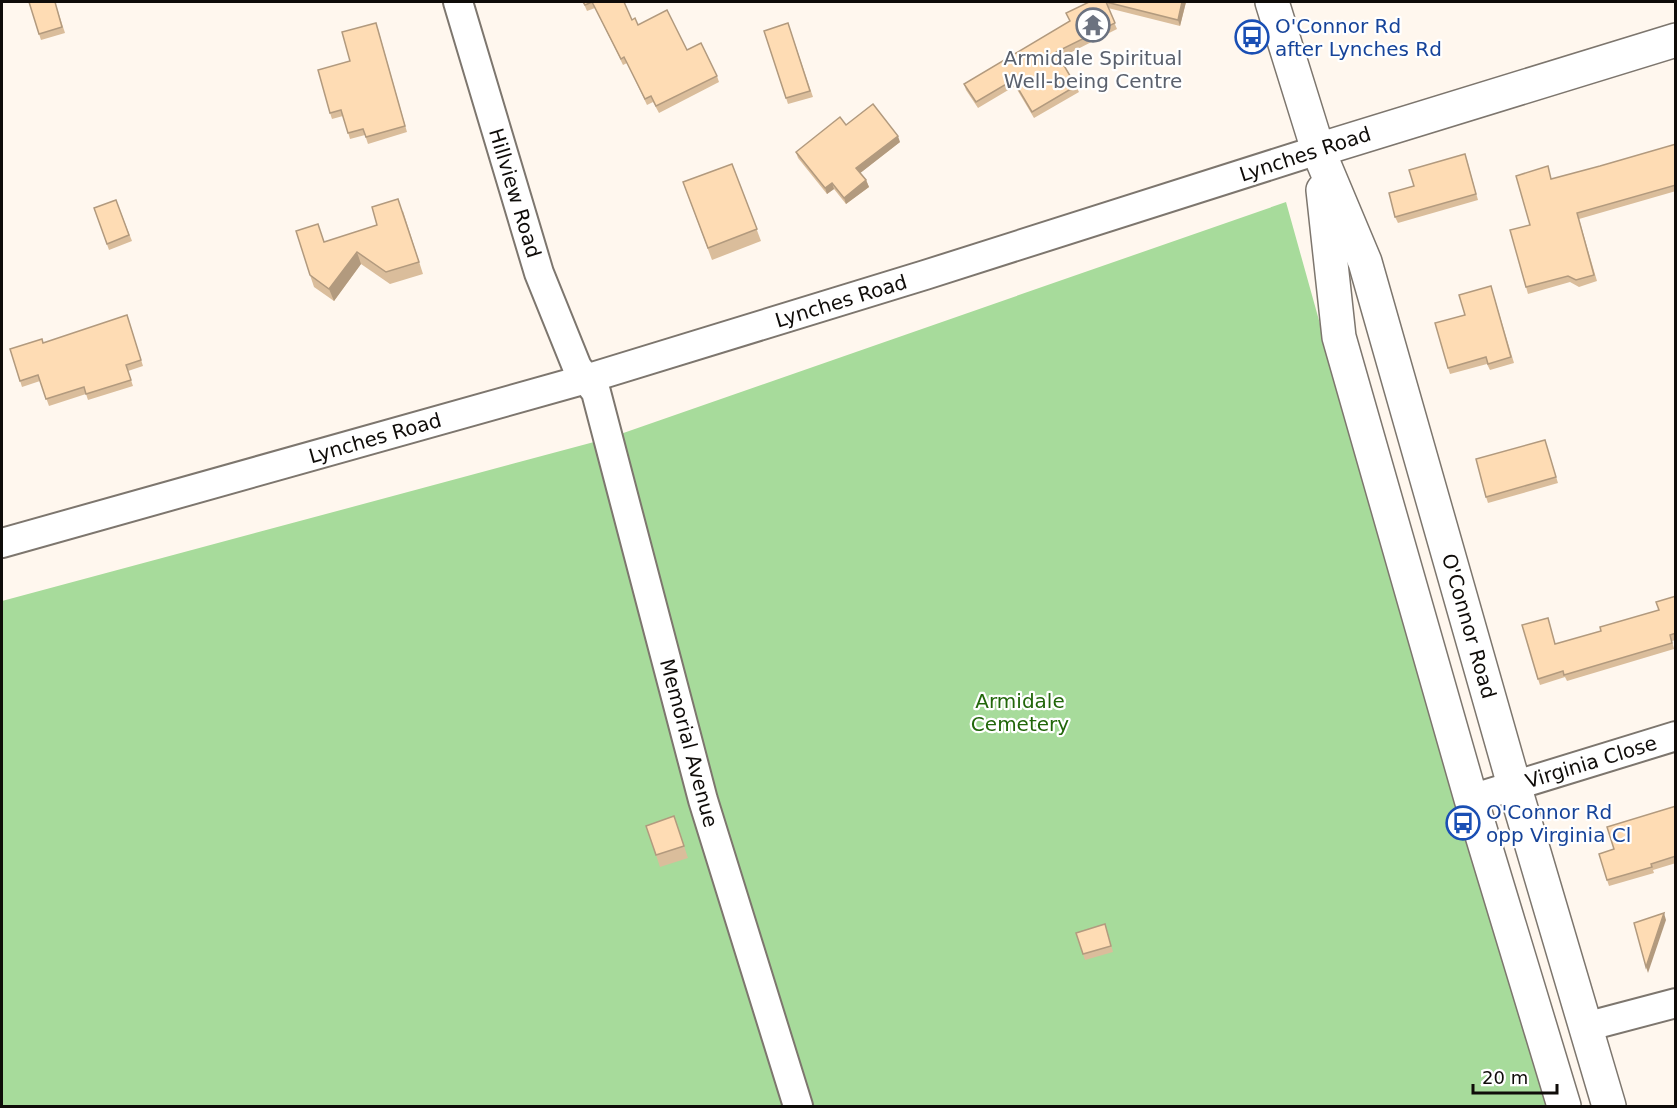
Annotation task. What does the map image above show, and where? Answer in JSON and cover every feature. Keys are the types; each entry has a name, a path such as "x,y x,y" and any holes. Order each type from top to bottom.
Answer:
{"street":[{"name":"Hillview Road","path":"458,2 539,273 577,367 586,379"},
{"name":"O'Connor Road","path":"1272,2 1318,150 1365,262 1514,785 1609,1107"},
{"name":"Lynches Road","path":"2,543 586,379 1676,40"},
{"name":"O'Connor Road","path":"1318,150 1339,337 1472,799 1564,1107"},
{"name":"Memorial Avenue","path":"586,379 596,392 703,800 798,1107"},
{"name":"Virginia Close","path":"1472,799 1676,736"},
{"path":"1585,1027 1676,1003"}],"green space":[{"name":"Armidale Cemetery","path":"1286,202 1397,600 1550,1106 2,1106 2,601 609,438"}],"building":[{"path":"29,2 55,2 62,27 39,34"},
{"path":"592,2 624,2 632,20 635,18 638,25 667,10 687,50 701,43 717,76 656,106 651,96 645,99 624,57 621,59"},
{"path":"1089,2 1106,2 1115,23 1056,52 1076,86 1032,112 1013,80 976,102 964,84 1070,21 1066,13"},
{"path":"1106,2 1182,2 1178,20"},
{"path":"376,23 405,126 366,137 363,129 348,133 341,110 330,113 318,70 350,61 342,32"},
{"path":"788,23 810,91 786,98 764,31"},
{"path":"873,104 898,136 856,168 866,180 844,198 832,183 825,188 796,152 840,117 846,125"},
{"path":"1676,144 1676,185 1577,213 1594,275 1576,280 1568,276 1526,287 1510,230 1530,225 1516,176 1548,166 1551,179"},
{"path":"1465,154 1476,194 1395,217 1389,193 1414,186 1409,170"},
{"path":"732,164 757,229 708,248 683,182"},
{"path":"398,199 419,262 386,272 357,252 329,289 310,275 296,231 318,224 324,242 377,225 372,207"},
{"path":"116,200 129,235 107,244 94,208"},
{"path":"1491,286 1511,357 1488,364 1486,357 1448,368 1435,323 1465,315 1459,295"},
{"path":"127,315 141,360 126,365 131,380 86,394 84,387 46,399 38,375 20,381 10,349 42,339 43,343"},
{"path":"1545,440 1556,477 1486,497 1476,459"},
{"path":"1676,596 1676,633 1670,635 1672,643 1564,675 1563,671 1538,679 1522,625 1548,618 1555,644 1601,631 1600,627 1659,610 1656,602"},
{"path":"1676,806 1676,856 1651,864 1652,867 1607,880 1599,854 1614,849 1607,827"},
{"path":"674,816 684,846 656,855 646,826"},
{"path":"1664,913 1646,967 1634,923"},
{"path":"1105,924 1111,946 1083,954 1076,933"}],"place":[{"name":"Armidale Spiritual Well-being Centre","path":"1093,25"},
{"name":"O'Connor Rd after Lynches Rd","path":"1252,37"},
{"name":"O'Connor Rd opp Virginia Cl","path":"1463,823"}]}
